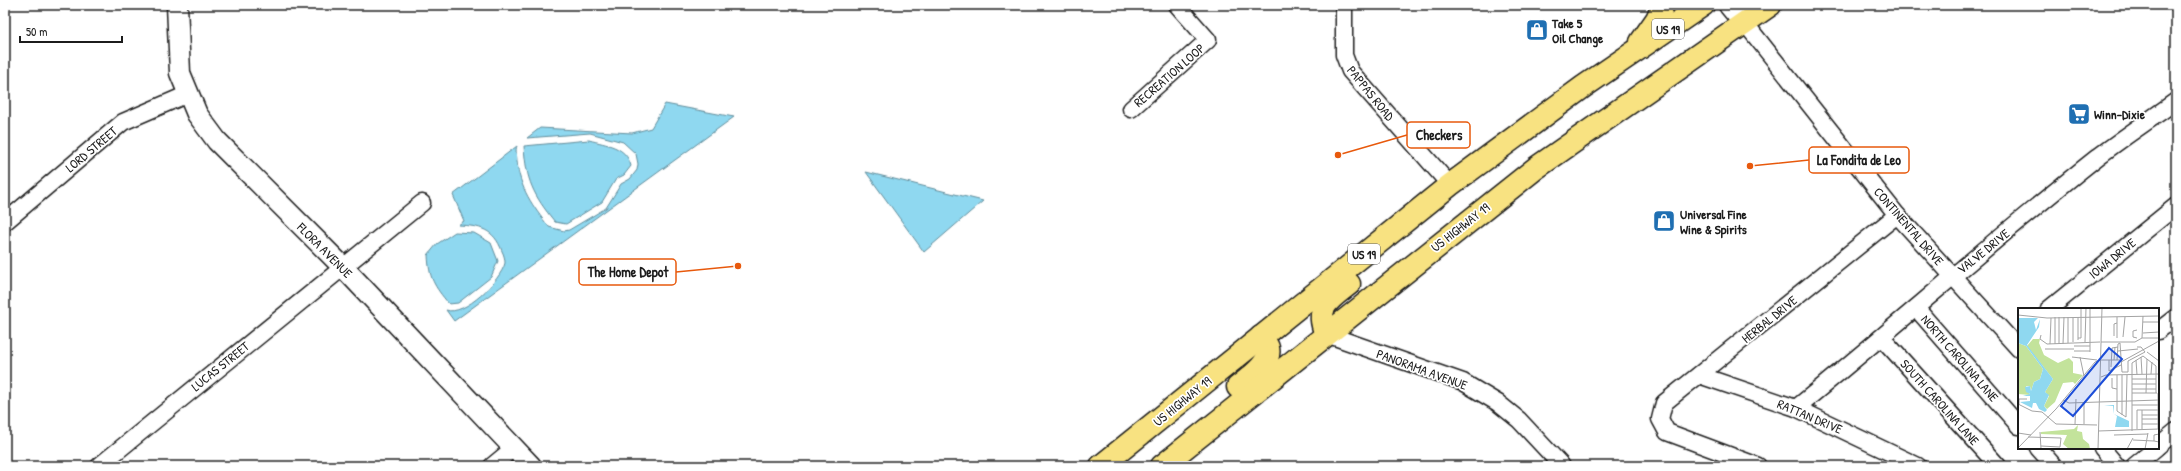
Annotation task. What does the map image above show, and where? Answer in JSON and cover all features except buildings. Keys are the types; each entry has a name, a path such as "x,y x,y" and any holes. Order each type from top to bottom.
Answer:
{"highway":[{"path":"1634,52 1657,19 1663,5"},
{"name":"US HIGHWAY 19","path":"1101,466 1450,185 1583,87 1703,5"},
{"name":"US HIGHWAY 19","path":"1169,460 1536,168 1770,5"},
{"path":"1326,334 1321,322 1322,311 1330,299 1440,210 1492,154"},
{"path":"1169,460 1198,419 1263,364 1268,353 1268,347 1261,337"}],"main road":[{"path":"1730,5 1745,23"}],"street":[{"name":"FLORA AVENUE","path":"178,5 180,73 197,114 217,141 342,266 515,447 531,466"},
{"name":"RECREATION LOOP","path":"1131,109 1208,40 1178,5"},
{"name":"PAPPAS ROAD","path":"1344,5 1344,55 1350,71 1450,185"},
{"name":"CONTINENTAL DRIVE","path":"1745,23 1897,215 1953,276 2016,340"},
{"name":"LORD STREET","path":"5,222 123,122 188,94"},
{"name":"VALVE DRIVE","path":"1796,408 1882,338 1953,276 2100,156 2176,101"},
{"name":"LUCAS STREET","path":"98,466 342,266 422,203"},
{"name":"IOWA DRIVE","path":"2050,308 2176,206"},
{"name":"HERBAL DRIVE","path":"1758,466 1667,432 1660,419 1664,403 1897,215"},
{"name":"NORTH CAROLINA LANE","path":"1916,308 2018,425"},
{"path":"2159,330 2176,317"},
{"name":"PANORAMA AVENUE","path":"1326,334 1463,382 1498,403 1519,420 1562,466"},
{"name":"SOUTH CAROLINA LANE","path":"1882,338 1998,466"},
{"name":"RATTAN DRIVE","path":"1699,375 1796,408 1918,466"},
{"path":"2159,445 2176,431"},
{"path":"492,466 515,447"},
{"path":"2039,449 2054,466"},
{"path":"2103,449 2117,466"},
{"path":"2134,466 2155,449"}],"water":[{"path":"665,104 734,117 454,321 446,310 454,311 462,308 481,296 497,278 505,263 499,244 490,233 473,226 458,225 464,221 453,195 517,146 516,151 518,170 524,188 532,204 549,227 564,231 569,230 606,208 621,184 630,179 637,170 638,164 636,154 623,142 590,133 527,138 540,128 632,133 651,128"},
{"path":"589,140 609,145 620,150 625,154 631,166 624,175 616,179 602,202 566,224 555,222 541,204 532,187 525,158 524,146"},
{"path":"866,172 983,201 924,252"},
{"path":"455,232 474,233 491,243 498,261 491,277 458,303 449,304 433,281 428,255 437,244"}],"place":[{"name":"Take 5 Oil Change","path":"1537,30"},
{"name":"Winn-Dixie","path":"2079,114"},
{"name":"Checkers","path":"1338,155"},
{"name":"La Fondita de Leo","path":"1750,166"},
{"name":"Universal Fine Wine & Spirits","path":"1664,221"},
{"name":"The Home Depot","path":"738,266"}]}
